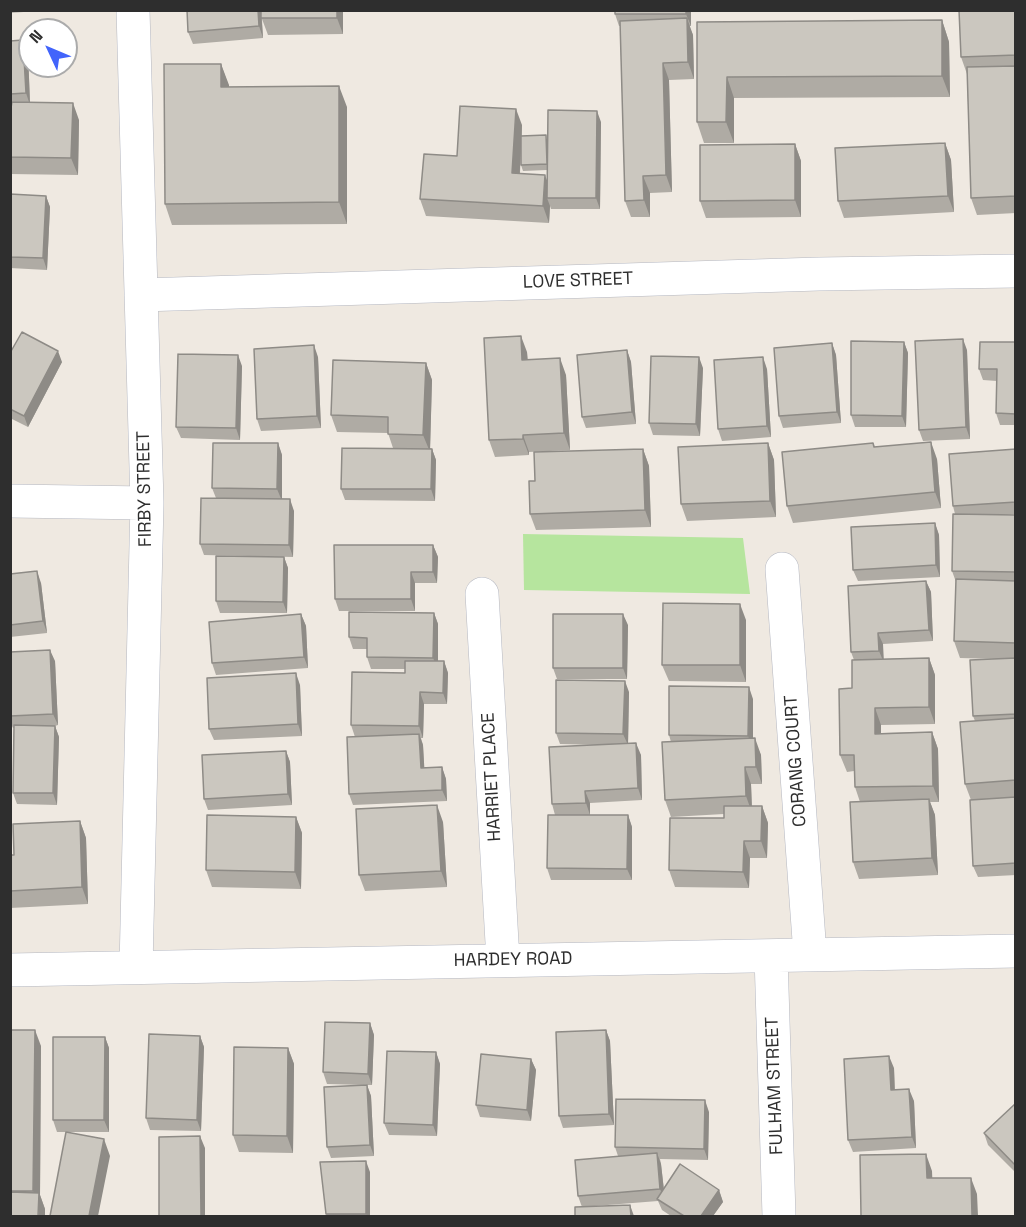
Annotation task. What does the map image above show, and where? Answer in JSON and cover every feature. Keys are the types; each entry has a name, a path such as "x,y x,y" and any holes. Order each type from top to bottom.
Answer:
{"street":[{"name":"FIRBY STREET","path":"133,10 147,503 136,967"},
{"name":"LOVE STREET","path":"141,295 807,274 1016,270"},
{"path":"10,501 147,503"},
{"name":"CORANG COURT","path":"782,569 810,954"},
{"name":"HARRIET PLACE","path":"482,594 502,960"},
{"name":"HARDEY ROAD","path":"10,970 1016,951"},
{"name":"FULHAM STREET","path":"771,956 778,1216"}],"green space":[{"path":"523,534 743,538 750,594 524,590"}],"building":[{"path":"187,10 258,10 259,26 188,32"},
{"path":"261,10 337,10 337,18 261,18"},
{"path":"615,10 686,10 686,14 615,14"},
{"path":"959,10 1016,10 1016,55 961,57"},
{"path":"687,18 688,62 663,63 666,175 643,176 644,200 625,201 620,21"},
{"path":"942,20 942,76 727,77 726,122 697,122 697,22"},
{"path":"18,40 18,78 25,78 26,93 10,94 10,41"},
{"path":"164,64 221,64 221,87 339,86 339,202 165,204"},
{"path":"1016,66 1016,196 971,198 967,67"},
{"path":"12,102 73,103 71,158 10,157"},
{"path":"460,106 516,109 512,173 545,175 543,206 420,199 424,154 457,156"},
{"path":"548,110 597,111 596,198 547,198"},
{"path":"546,135 547,164 521,165 521,136"},
{"path":"945,143 948,196 838,201 835,148"},
{"path":"795,144 795,200 700,201 700,145"},
{"path":"10,194 46,196 43,258 10,257"},
{"path":"22,332 58,351 24,416 10,409 10,353"},
{"path":"521,336 522,360 560,358 564,433 523,435 523,439 489,440 484,338"},
{"path":"963,339 966,427 919,430 915,341"},
{"path":"851,341 904,342 902,416 851,415"},
{"path":"980,342 1016,342 1016,414 996,413 997,369 979,369"},
{"path":"832,343 837,412 779,416 774,348"},
{"path":"314,345 317,416 257,419 254,349"},
{"path":"627,350 632,412 582,417 577,355"},
{"path":"178,354 238,355 236,428 176,427"},
{"path":"651,356 699,357 696,424 649,423"},
{"path":"763,357 767,426 718,429 714,360"},
{"path":"333,360 426,363 423,435 388,434 388,417 331,415"},
{"path":"931,442 935,492 787,506 782,452 873,443 874,447"},
{"path":"213,443 278,443 277,489 212,488"},
{"path":"768,443 770,501 681,504 678,447"},
{"path":"342,448 432,449 431,489 341,489"},
{"path":"643,449 645,510 530,514 529,481 535,481 534,452"},
{"path":"1016,449 1016,502 953,506 949,454"},
{"path":"201,498 290,499 289,545 200,544"},
{"path":"953,514 1016,515 1016,572 952,571"},
{"path":"935,523 936,565 853,570 851,527"},
{"path":"334,545 433,545 433,572 411,572 411,599 335,599"},
{"path":"216,556 284,557 283,602 216,601"},
{"path":"37,571 43,621 10,625 10,574"},
{"path":"956,579 1016,581 1016,643 954,641"},
{"path":"926,581 929,630 878,633 879,651 851,652 848,586"},
{"path":"663,603 740,604 740,665 662,665"},
{"path":"349,612 434,613 433,658 367,657 367,638 349,637"},
{"path":"301,614 304,657 212,663 209,622"},
{"path":"553,614 623,614 623,668 553,668"},
{"path":"50,650 53,714 10,716 10,652"},
{"path":"929,658 929,707 875,708 875,734 932,732 933,786 855,787 854,755 840,755 839,689 852,688 852,660"},
{"path":"1016,658 1016,714 973,716 970,660"},
{"path":"405,661 444,661 443,693 420,692 419,726 351,725 352,672 405,673"},
{"path":"296,673 298,724 209,729 207,678"},
{"path":"556,680 625,681 623,734 556,733"},
{"path":"669,686 749,687 748,736 669,735"},
{"path":"1016,718 1016,780 965,784 960,722"},
{"path":"14,725 55,726 53,793 13,793"},
{"path":"419,734 421,768 442,767 442,790 349,794 347,737"},
{"path":"755,738 756,767 745,767 746,796 665,800 662,742"},
{"path":"636,743 638,788 585,791 586,803 552,804 549,747"},
{"path":"286,751 288,794 204,799 202,755"},
{"path":"1016,797 1016,863 973,866 970,800"},
{"path":"929,799 932,858 853,862 850,802"},
{"path":"437,805 441,871 359,875 356,809"},
{"path":"724,806 762,806 761,841 744,841 743,872 669,870 670,818 724,818"},
{"path":"207,815 296,817 295,872 206,870"},
{"path":"548,815 628,815 627,869 547,868"},
{"path":"80,821 82,887 10,891 10,855 14,855 13,824"},
{"path":"325,1022 370,1023 368,1074 323,1072"},
{"path":"10,1030 35,1030 33,1191 10,1191"},
{"path":"606,1030 609,1114 559,1116 556,1032"},
{"path":"149,1034 200,1036 197,1120 146,1118"},
{"path":"53,1037 105,1037 104,1120 53,1120"},
{"path":"234,1047 288,1048 287,1136 233,1135"},
{"path":"387,1051 436,1052 433,1125 384,1123"},
{"path":"481,1054 531,1059 527,1110 476,1105"},
{"path":"889,1056 891,1090 909,1089 912,1137 848,1140 844,1059"},
{"path":"367,1085 370,1145 327,1147 324,1087"},
{"path":"616,1099 705,1100 704,1149 615,1147"},
{"path":"1016,1103 1016,1166 984,1133"},
{"path":"66,1132 104,1139 89,1216 50,1216"},
{"path":"200,1136 201,1216 159,1216 159,1137"},
{"path":"657,1153 660,1189 578,1196 575,1160"},
{"path":"926,1154 927,1178 971,1178 972,1216 861,1216 860,1155"},
{"path":"366,1161 366,1214 326,1214 320,1162"},
{"path":"680,1164 719,1190 701,1216 684,1216 657,1199"},
{"path":"10,1192 39,1193 38,1216 10,1216"},
{"path":"630,1205 631,1216 575,1216 575,1207"}]}
